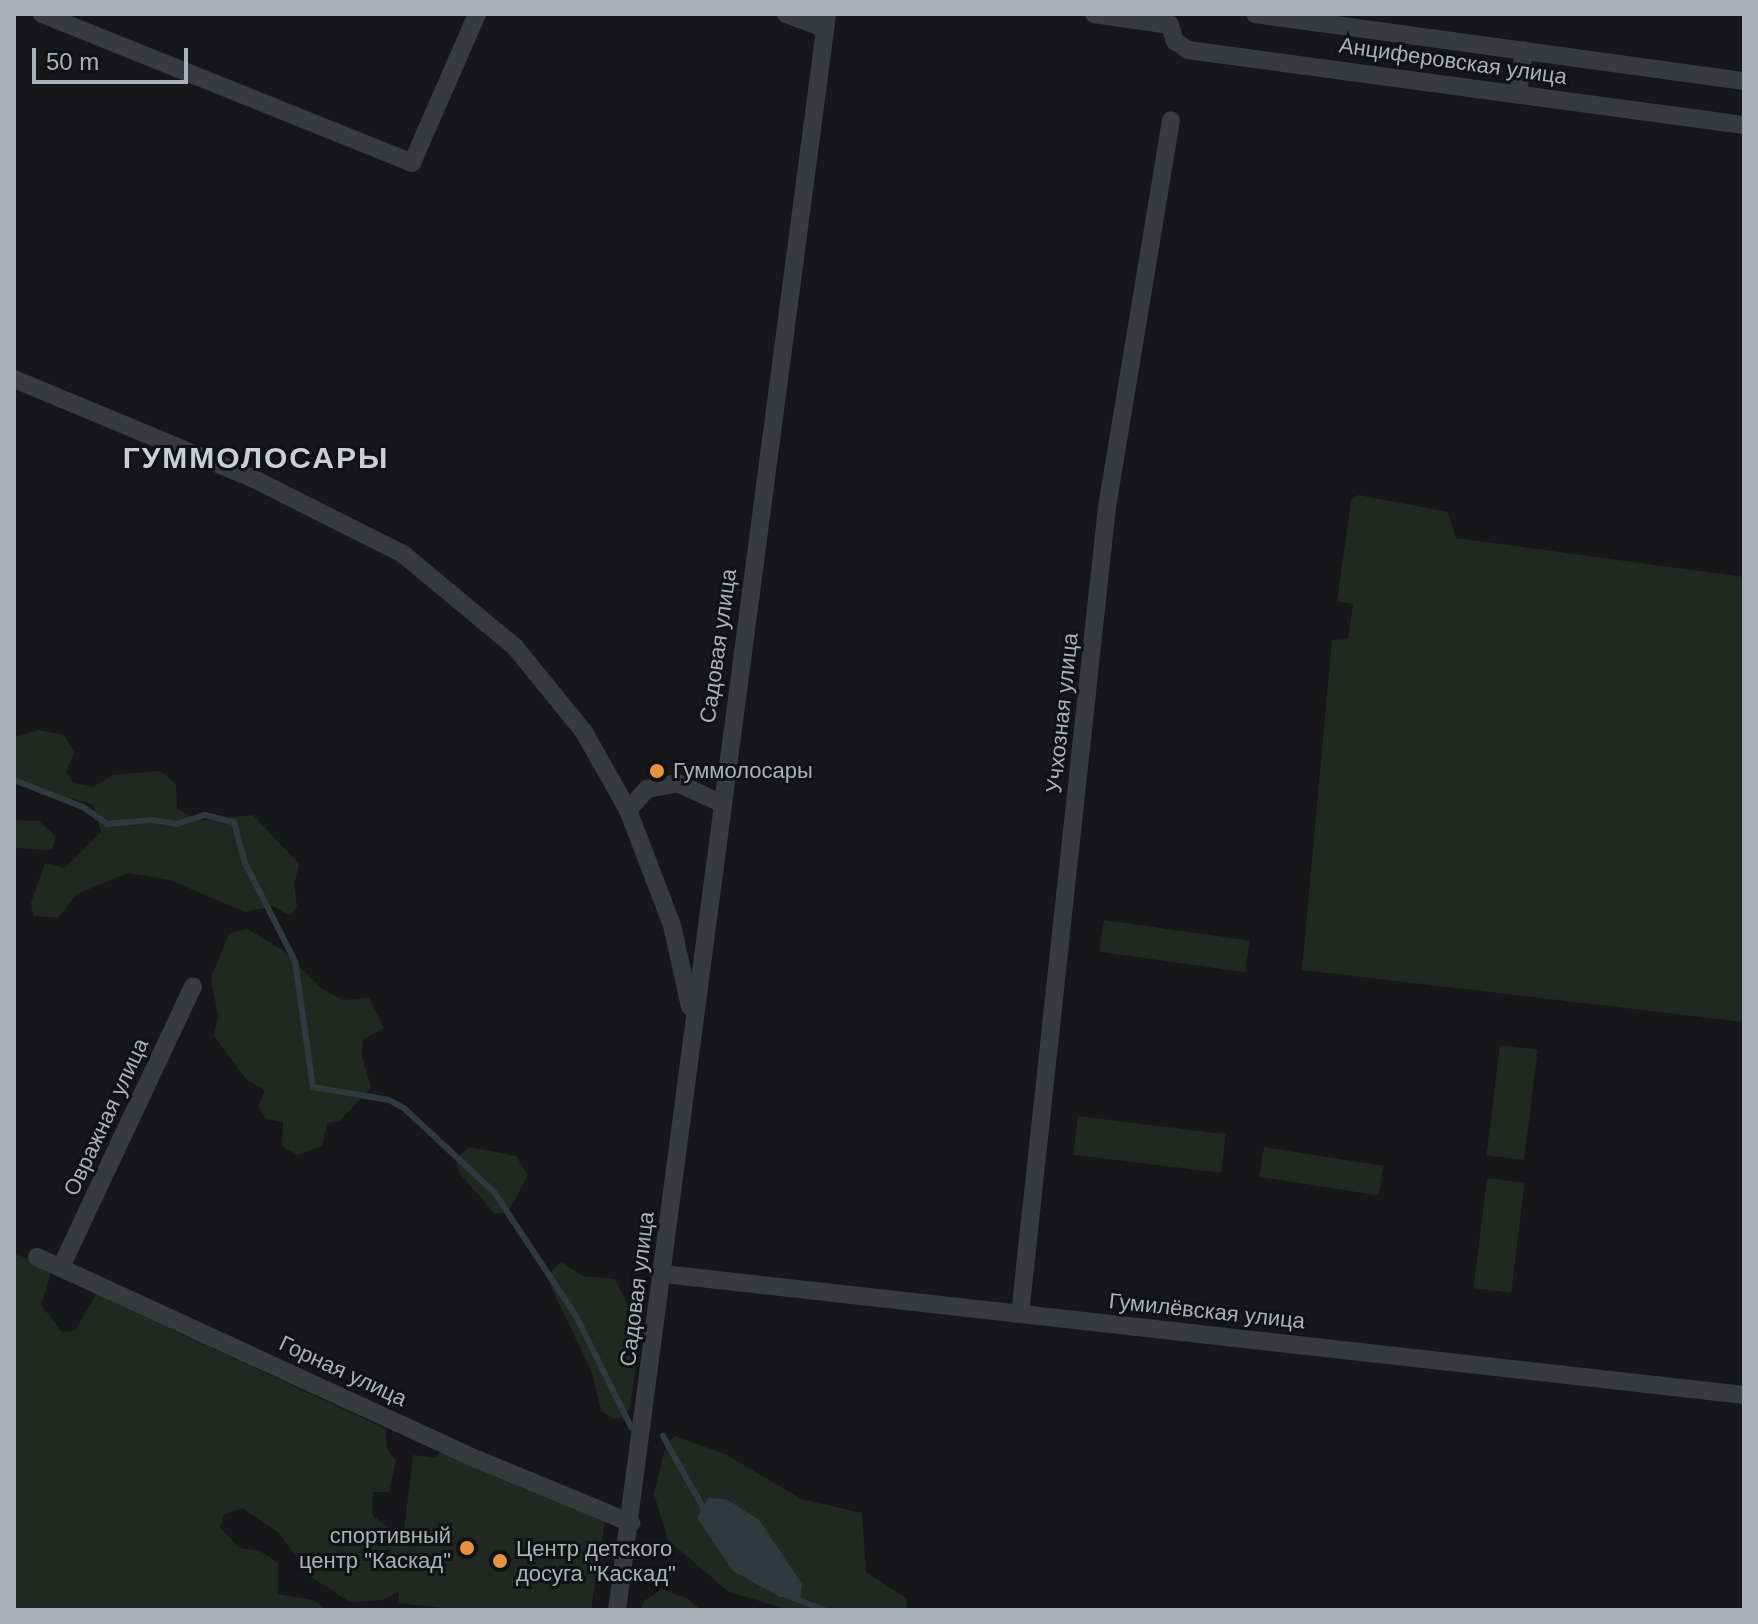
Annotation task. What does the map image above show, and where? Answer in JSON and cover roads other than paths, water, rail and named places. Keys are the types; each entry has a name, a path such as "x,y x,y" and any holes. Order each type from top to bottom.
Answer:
{"street":[{"path":"42,14 412,163 477,14"},
{"path":"786,14 825,21"},
{"name":"Анциферовская улица","path":"1094,14 1174,19 1175,41 1188,50 1744,125"},
{"name":"Анциферовская улица","path":"1255,14 1744,81"},
{"name":"Садовая улица","path":"617,1610 664,1274 721,803 825,21"},
{"path":"1518,93 1524,50"},
{"name":"Учхозная улица","path":"1020,1314 1107,507 1171,120"},
{"path":"14,379 250,477 403,554 515,647 584,732 628,810 672,925 693,1026"},
{"path":"628,810 647,789 677,783 721,803"},
{"name":"Овражная улица","path":"61,1267 193,987"},
{"name":"Горная улица","path":"37,1257 479,1460 631,1523"},
{"name":"Гумилёвская улица","path":"664,1274 1744,1395"}],"waterway":[{"path":"14,780 83,807 107,824 152,820 176,824 205,815 234,822 245,863 295,961 313,1087 389,1100 405,1109 494,1192 576,1316 631,1427"},
{"path":"663,1436 705,1511"},
{"path":"786,1595 824,1610"}],"place":[{"name":"Гуммолосары","path":"657,771"},
{"name":"спортивный центр \"Каскад\"","path":"467,1548"},
{"name":"Центр детского досуга \"Каскад\"","path":"500,1561"}],"district":[{"name":"ГУММОЛОСАРЫ","path":"256,458"}]}
